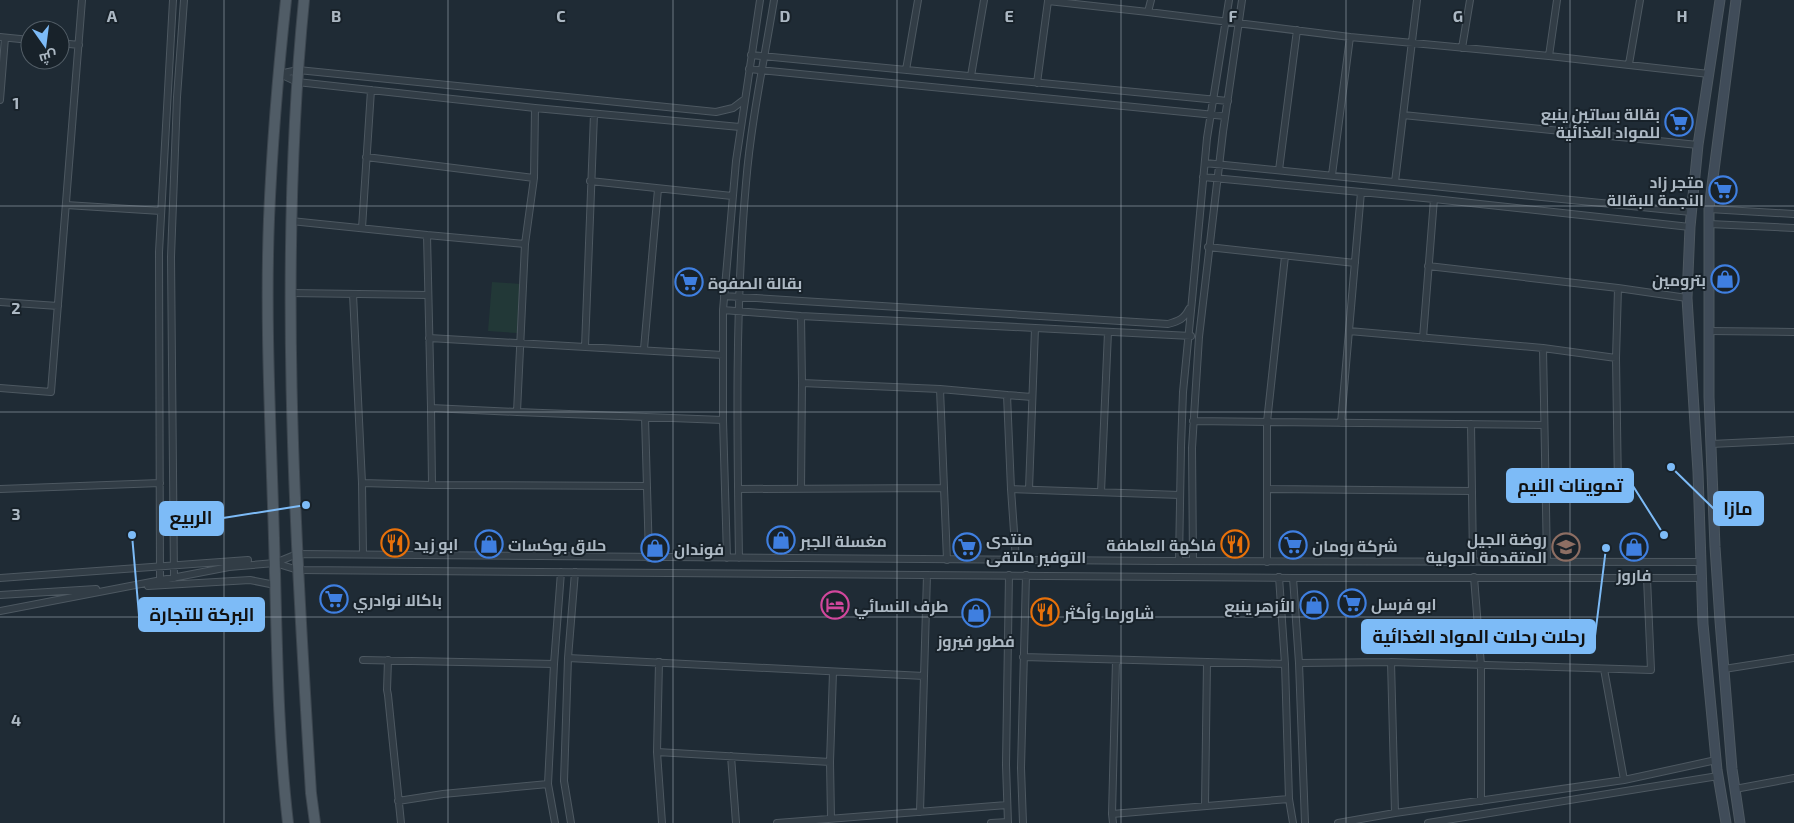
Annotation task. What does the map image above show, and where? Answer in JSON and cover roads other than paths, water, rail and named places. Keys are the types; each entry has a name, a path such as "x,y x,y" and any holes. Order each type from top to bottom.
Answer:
{"main road":[{"path":"286,0 269,220 268,307 274,563 283,783 288,823"},
{"path":"304,0 297,82 290,293 297,554 311,793 315,823"},
{"path":"1720,0 1698,145 1691,212 1687,298 1698,472 1703,624 1716,760 1726,823"},
{"path":"1736,0 1710,209 1709,332 1715,548 1724,669 1740,823"}],"street":[{"path":"0,388 51,392 82,0"},
{"path":"160,580 159,252 173,0"},
{"path":"174,578 170,257 177,97 184,0"},
{"path":"727,558 723,310 732,196 740,127 760,0"},
{"path":"739,558 736,392 738,297 746,181 774,0"},
{"path":"906,70 918,0"},
{"path":"971,76 984,0"},
{"path":"1037,83 1048,0 1350,37 1629,64 1709,74"},
{"path":"1148,12 1151,0"},
{"path":"1178,561 1182,410 1188,336 1210,114 1229,0"},
{"path":"1193,561 1193,421 1199,337 1208,247 1242,0"},
{"path":"1395,182 1417,0"},
{"path":"1462,48 1470,0"},
{"path":"1549,56 1557,0"},
{"path":"1629,64 1640,0"},
{"path":"1278,170 1297,30"},
{"path":"1332,175 1350,37"},
{"path":"0,100 2,38 20,39"},
{"path":"70,44 78,45"},
{"path":"752,55 1228,101"},
{"path":"749,69 1225,116"},
{"path":"279,74 298,70 716,112 733,108 744,99"},
{"path":"279,74 297,82 534,108 740,127"},
{"path":"362,228 371,90"},
{"path":"517,412 525,244 534,178 534,108"},
{"path":"585,347 594,114"},
{"path":"1404,115 1698,145"},
{"path":"366,157 534,178"},
{"path":"1205,162 1691,212"},
{"path":"1203,177 1434,199 1690,227"},
{"path":"590,181 732,196"},
{"path":"644,349 658,189"},
{"path":"1341,423 1361,192"},
{"path":"1423,338 1434,199"},
{"path":"66,205 161,211"},
{"path":"1710,209 1794,214"},
{"path":"291,221 525,244"},
{"path":"1709,224 1794,228"},
{"path":"427,235 432,485"},
{"path":"1208,247 1355,263"},
{"path":"1267,562 1267,422 1285,256"},
{"path":"1428,266 1687,298"},
{"path":"1545,491 1618,489 1616,358 1618,288"},
{"path":"290,293 428,295"},
{"path":"353,294 362,483 363,554"},
{"path":"724,296 1168,324 1179,321 1185,316 1191,306"},
{"path":"0,302 58,306"},
{"path":"723,310 801,316 1199,337"},
{"path":"801,316 801,489"},
{"path":"1029,489 1035,328"},
{"path":"1349,331 1543,348 1616,358"},
{"path":"1101,492 1108,332"},
{"path":"1709,332 1794,332"},
{"path":"429,338 723,354"},
{"path":"1543,348 1547,562"},
{"path":"802,383 940,389 1032,397"},
{"path":"940,389 947,560"},
{"path":"1007,395 1010,489 1016,560"},
{"path":"430,408 724,420"},
{"path":"645,417 649,558"},
{"path":"1193,421 1544,425"},
{"path":"1471,424 1473,562"},
{"path":"1711,444 1794,440"},
{"path":"0,489 160,483"},
{"path":"362,483 647,486"},
{"path":"738,489 944,488"},
{"path":"1267,488 1472,490"},
{"path":"1010,489 1180,494"},
{"path":"0,611 229,567 274,563 297,554 1267,562 1701,562"},
{"path":"0,578 248,560"},
{"path":"274,563 298,570 1293,578 1702,578"},
{"path":"555,823 548,784 561,572"},
{"path":"571,823 564,781 568,658 575,572"},
{"path":"920,812 927,574"},
{"path":"991,823 1008,822 1006,765 1009,575"},
{"path":"1023,823 1020,768 1026,575"},
{"path":"1279,577 1289,800 1293,823"},
{"path":"1474,577 1481,665 1481,801"},
{"path":"1293,578 1305,823"},
{"path":"1298,663 1391,662 1651,670 1647,578"},
{"path":"0,595 250,580 275,585"},
{"path":"1024,657 1284,664"},
{"path":"568,658 924,676"},
{"path":"1724,669 1794,658"},
{"path":"363,660 554,664"},
{"path":"388,660 387,690 401,823"},
{"path":"1113,823 1116,660"},
{"path":"659,662 657,752 662,823"},
{"path":"1205,806 1207,662"},
{"path":"1391,662 1395,813"},
{"path":"1604,669 1624,780"},
{"path":"831,818 830,762 833,672"},
{"path":"657,752 830,762"},
{"path":"731,756 736,823"},
{"path":"1338,823 1624,780 1716,760"},
{"path":"1428,823 1454,821 1718,776"},
{"path":"1735,789 1794,778"},
{"path":"398,801 443,794 548,784"},
{"path":"1112,814 1289,800"},
{"path":"777,823 1007,805"},
{"path":"1452,806 1454,821"},
{"path":"1440,807 1442,822"}],"place":[{"name":"بقالة بساتين ينبع للمواد الغذائية","path":"1679,122"},
{"name":"متجر زاد النجمة للبقالة","path":"1723,190"},
{"name":"بترومين","path":"1725,279"},
{"name":"بقالة الصفوة","path":"689,282"},
{"name":"مازا","path":"1671,467"},
{"name":"الربيع","path":"306,505"},
{"name":"البركة للتجارة","path":"132,535"},
{"name":"تموينات النيم","path":"1664,535"},
{"name":"مغسلة الجبر","path":"781,540"},
{"name":"ابو زيد","path":"395,543"},
{"name":"حلاق بوكسات","path":"489,544"},
{"name":"فاكهة العاطفة","path":"1235,544"},
{"name":"شركة رومان","path":"1293,545"},
{"name":"منتدى التوفير ملتقى","path":"967,547"},
{"name":"روضة الجيل المتقدمة الدولية","path":"1566,547"},
{"name":"فاروز","path":"1634,547"},
{"name":"فوندان","path":"655,548"},
{"name":"رحلات رحلات المواد الغذائية","path":"1606,548"},
{"name":"باكالا نوادري","path":"334,599"},
{"name":"ابو فرسل","path":"1352,603"},
{"name":"طرف النسائي","path":"835,605"},
{"name":"الأزهر ينبع","path":"1314,605"},
{"name":"شاورما وأكثر","path":"1045,612"},
{"name":"فطور فيروز","path":"976,613"}]}
